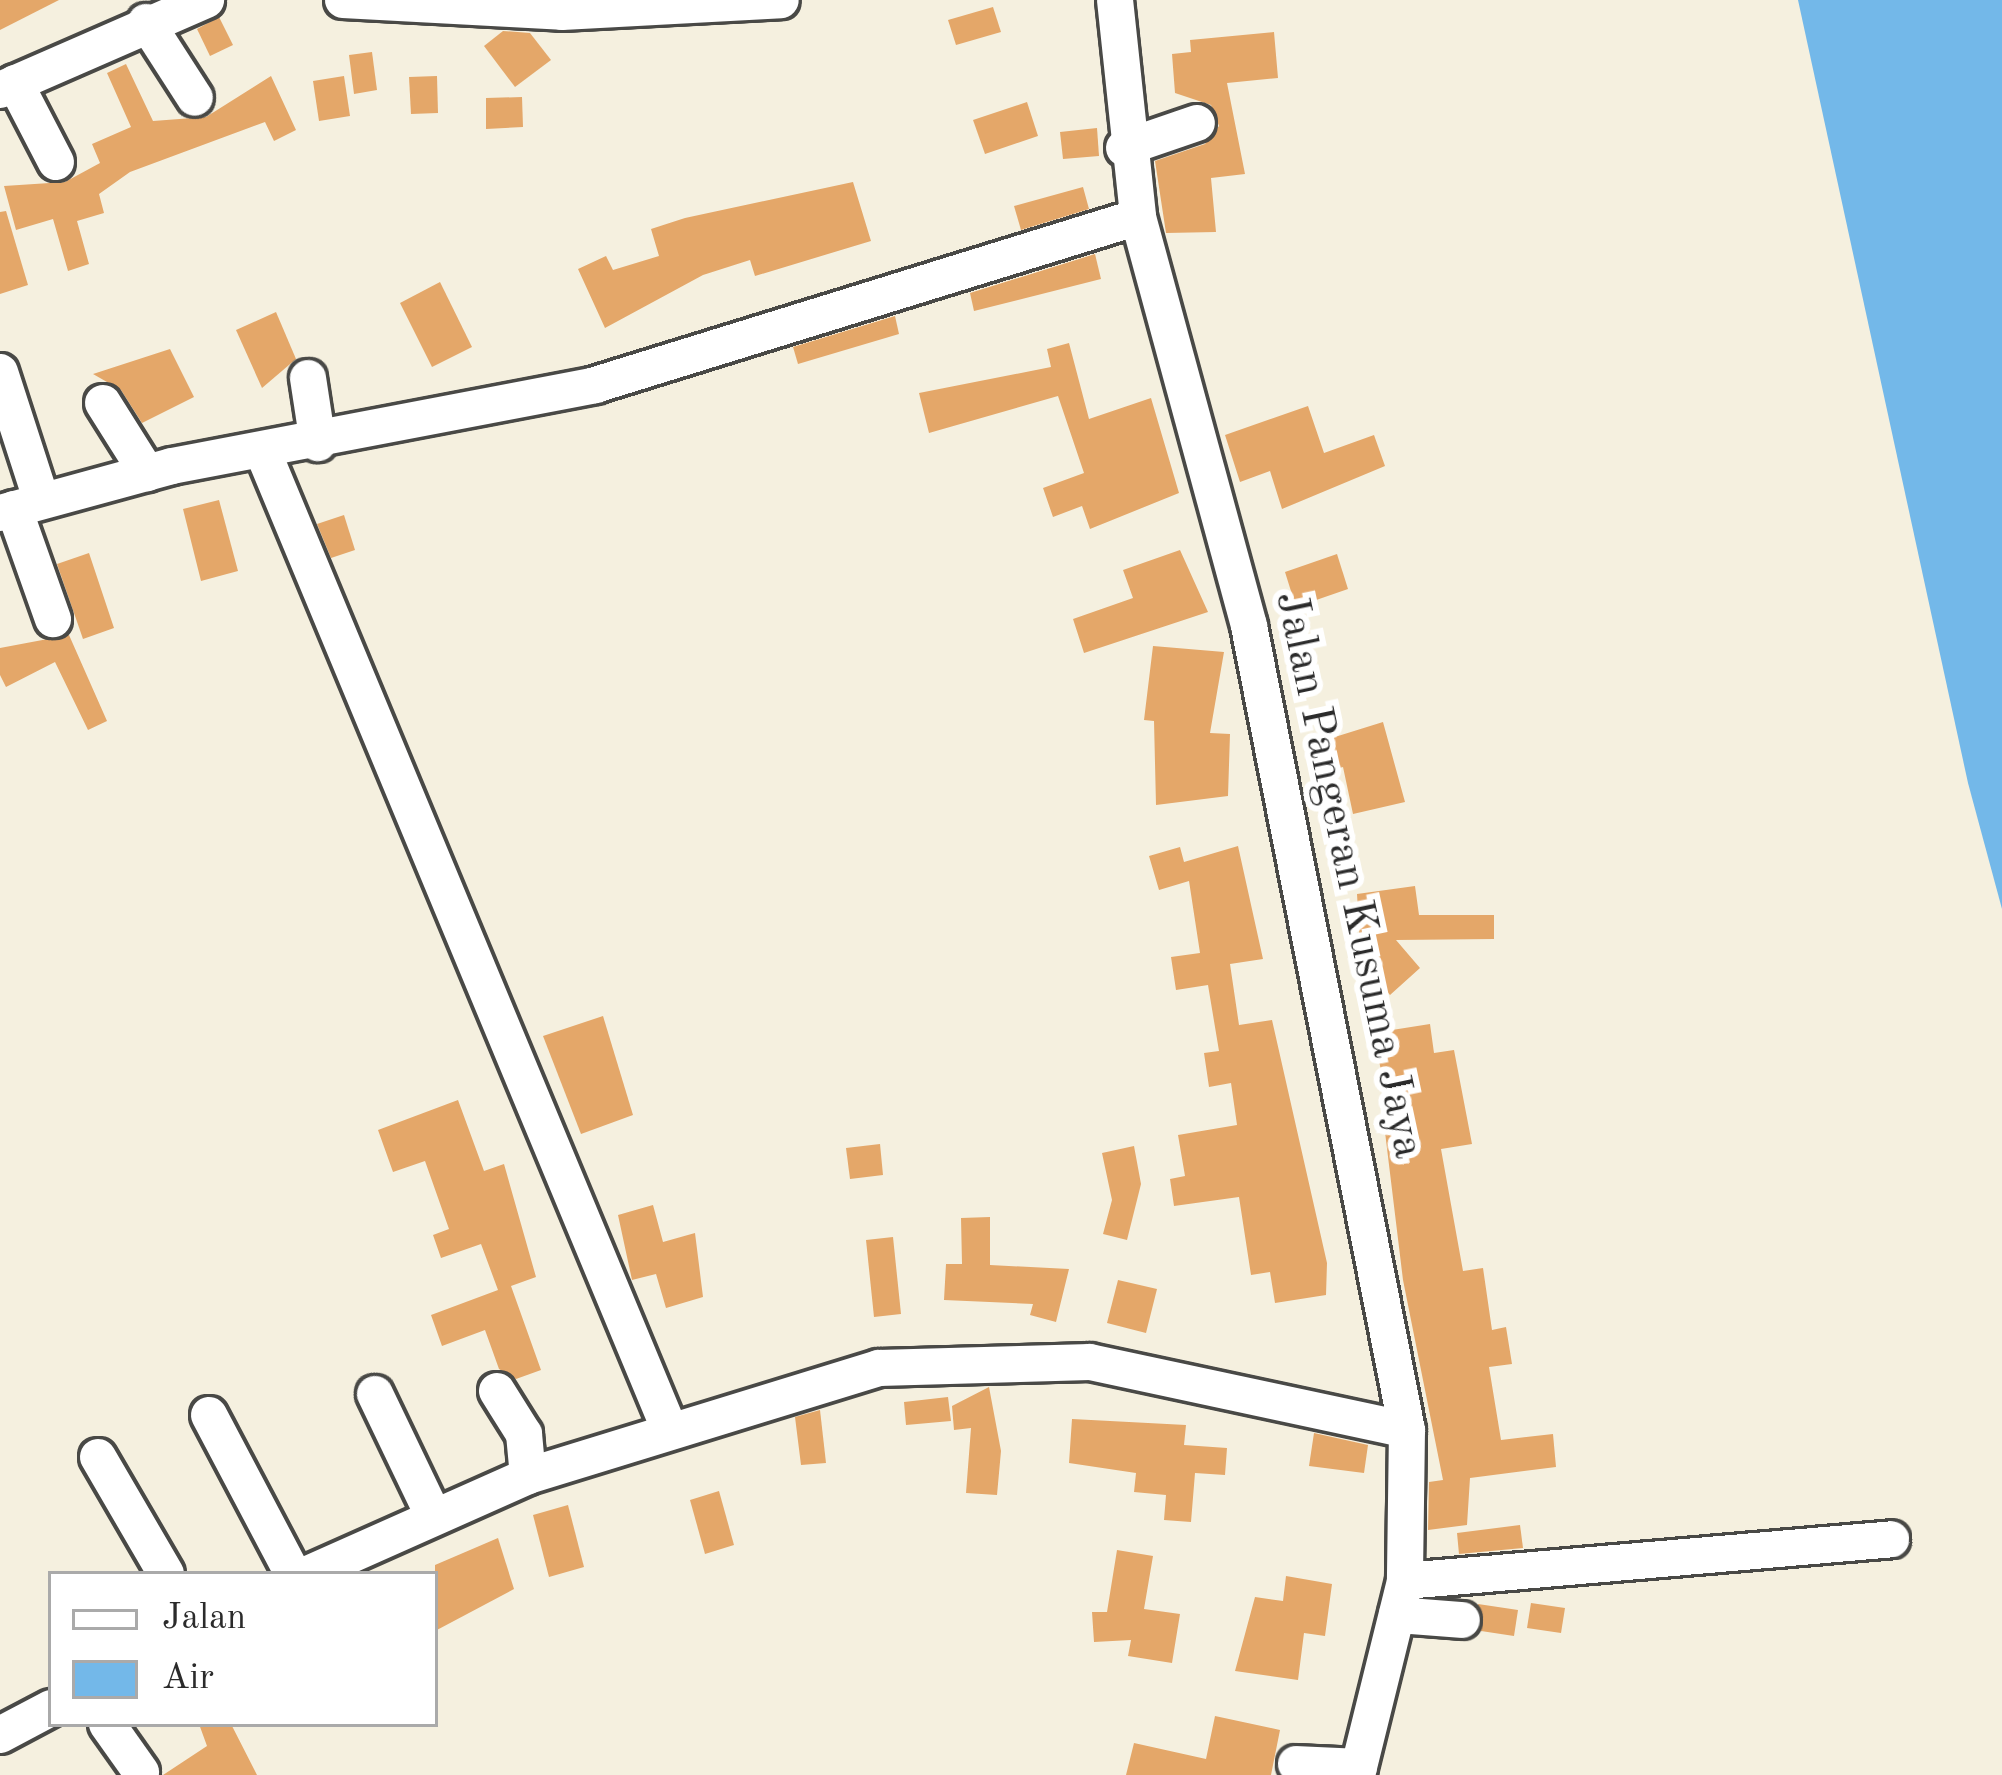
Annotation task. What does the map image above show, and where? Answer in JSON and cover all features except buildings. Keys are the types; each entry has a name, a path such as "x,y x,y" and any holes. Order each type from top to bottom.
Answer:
{"street":[{"path":"56,162 7,86 146,22 206,0"},
{"path":"344,0 640,5 781,0"},
{"name":"Jalan Pangeran Kusuma Jaya","path":"1115,0 1124,148 1138,217 1249,626 1407,1430 1401,1598 1358,1771"},
{"path":"146,22 195,98"},
{"path":"1124,148 1197,123"},
{"path":"18,507 147,472 318,443 595,385 1138,217"},
{"path":"0,372 18,507 53,619"},
{"path":"308,378 318,443"},
{"path":"103,404 147,472"},
{"path":"263,452 668,1426"},
{"path":"314,1571 528,1476 668,1426 879,1368 1033,1359 1407,1430"},
{"path":"497,1391 524,1434 528,1476"},
{"path":"375,1394 433,1515"},
{"path":"209,1415 291,1571"},
{"path":"98,1456 164,1571"},
{"path":"1401,1598 1891,1539"},
{"path":"1401,1598 1462,1619"},
{"path":"0,1735 48,1710"},
{"path":"108,1727 141,1772"},
{"path":"1296,1764 1358,1771"}],"water":[{"path":"1798,0 2002,0 2002,909 1968,783"}]}
